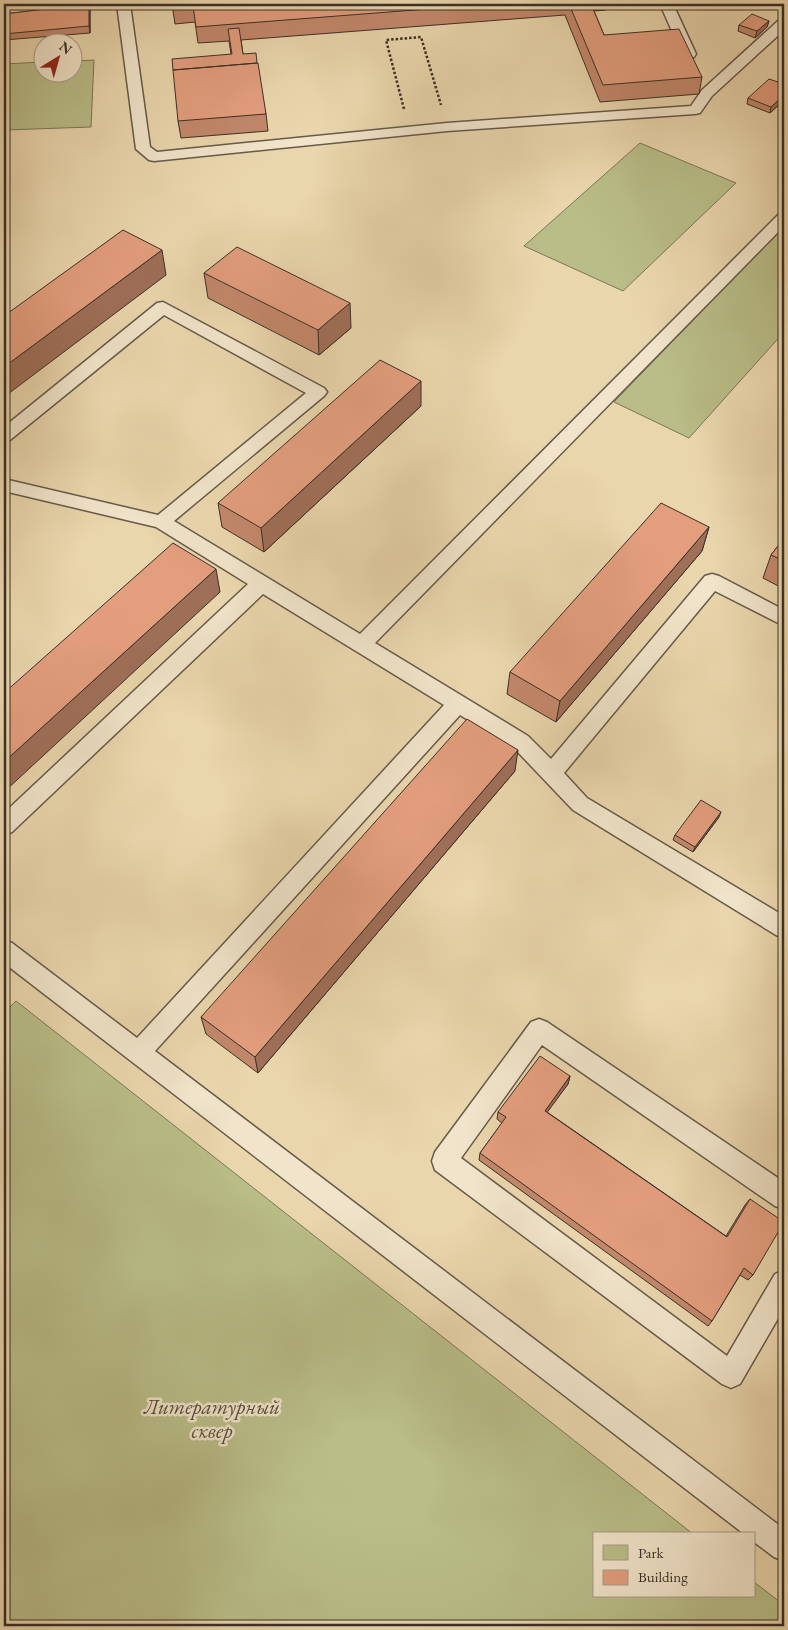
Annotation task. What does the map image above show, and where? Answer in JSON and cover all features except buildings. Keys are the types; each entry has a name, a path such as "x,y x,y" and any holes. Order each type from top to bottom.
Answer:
{"lane":[{"path":"124,4 143,149 154,157 447,127 695,110 707,93 784,23"},
{"path":"666,4 707,93"},
{"path":"362,644 784,217"},
{"path":"4,436 163,307 318,392 161,522"},
{"path":"4,485 161,522 521,742 580,804 784,928"},
{"path":"551,774 712,581 784,619"},
{"path":"4,826 262,583"},
{"path":"138,1053 458,704"},
{"path":"4,950 784,1547"},
{"path":"784,1197 538,1030 444,1161 731,1375 784,1283"}],"path":[{"path":"410,131 386,40 421,38 447,127"}],"green space":[{"path":"94,60 91,127 4,130 4,64 32,63 32,82 82,82 82,61"},
{"path":"640,143 736,183 623,291 524,246"},
{"path":"784,226 784,332 689,438 614,402"},
{"name":"Литературный сквер","path":"16,1001 690,1532 593,1532 593,1598 756,1598 756,1584 784,1605 784,1626 4,1626 4,1013"}]}
